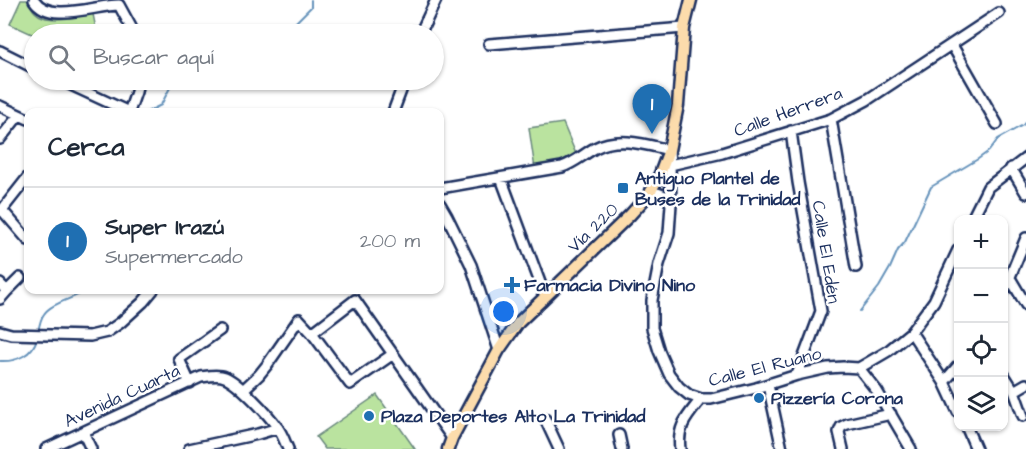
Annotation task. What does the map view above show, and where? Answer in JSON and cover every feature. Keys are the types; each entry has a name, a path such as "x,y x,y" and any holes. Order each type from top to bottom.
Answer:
{"main road":[{"name":"Vía 220","path":"448,449 499,350 518,323 650,193 669,150 678,105 684,28 691,0"}],"street":[{"path":"34,0 38,6 47,11 62,13 119,5 129,0"},
{"path":"423,24 435,0"},
{"path":"119,5 129,24"},
{"name":"Calle Herrera","path":"670,165 697,160 831,119 867,100 999,13"},
{"path":"489,45 684,28"},
{"path":"952,45 997,124"},
{"path":"0,51 24,63"},
{"path":"82,90 121,108"},
{"path":"131,108 136,90"},
{"path":"394,108 401,90"},
{"path":"0,106 24,117 0,139"},
{"path":"831,119 856,267"},
{"name":"Calle El Edén","path":"791,131 821,311 797,375"},
{"path":"444,187 562,167 610,143 632,141 669,150"},
{"name":"Calle El Ruano","path":"669,150 671,204 669,233 659,264 652,300 652,328 669,374 679,387 700,399 711,399 828,368 859,368"},
{"path":"974,215 988,187 1026,158"},
{"path":"1011,168 1026,193"},
{"path":"501,178 545,296"},
{"path":"24,182 1,211 24,236"},
{"path":"650,193 663,195 671,204"},
{"path":"444,211 471,265 499,350"},
{"path":"1008,282 1026,238"},
{"path":"911,449 877,391 859,368 888,351 911,332 934,301 954,258"},
{"path":"2,292 20,278"},
{"path":"1010,278 1026,305"},
{"path":"0,331 11,334 90,336 107,332 120,323 150,294"},
{"path":"312,333 355,300 452,438"},
{"path":"288,449 278,428 243,390 267,365 299,319 350,384 393,354"},
{"path":"190,383 179,359 220,330"},
{"path":"911,332 944,382 954,403"},
{"path":"944,382 954,371"},
{"name":"Avenida Cuarta","path":"46,449 201,377 223,376 243,390"},
{"path":"1005,377 1014,391 1023,416"},
{"path":"1014,391 1026,384"},
{"path":"768,385 782,449"},
{"path":"680,449 680,429 700,399"},
{"path":"843,449 839,432 841,427 891,414"},
{"path":"545,419 559,449"},
{"path":"189,449 278,428"},
{"path":"968,431 976,449"},
{"path":"83,432 91,449"},
{"path":"619,435 622,449"},
{"path":"550,449 554,439"}],"green space":[{"path":"21,0 29,0 33,9 46,18 65,19 93,14 95,24 24,24 24,30 10,24"},
{"path":"563,123 576,154 564,162 535,169 529,128"},
{"name":"Plaza Deportes Alto La Trinidad","path":"377,395 415,449 325,449 316,437"}],"waterway":[{"path":"294,24 311,7 311,0"},
{"path":"155,108 161,105 169,90"},
{"path":"860,311 879,287 898,250 905,242 931,187 978,159 989,151 998,139 1026,121"},
{"path":"38,333 47,310 80,294"},
{"path":"0,361 18,359 28,353 37,338"}],"place":[{"name":"Super Irazú","path":"652,134"},
{"name":"Antiguo Plantel de Buses de la Trinidad","path":"623,188"},
{"name":"Farmacia Divino Nino","path":"512,285"},
{"name":"Pizzería Corona","path":"759,398"},
{"name":"Plaza Deportes Alto La Trinidad","path":"369,416"}]}
